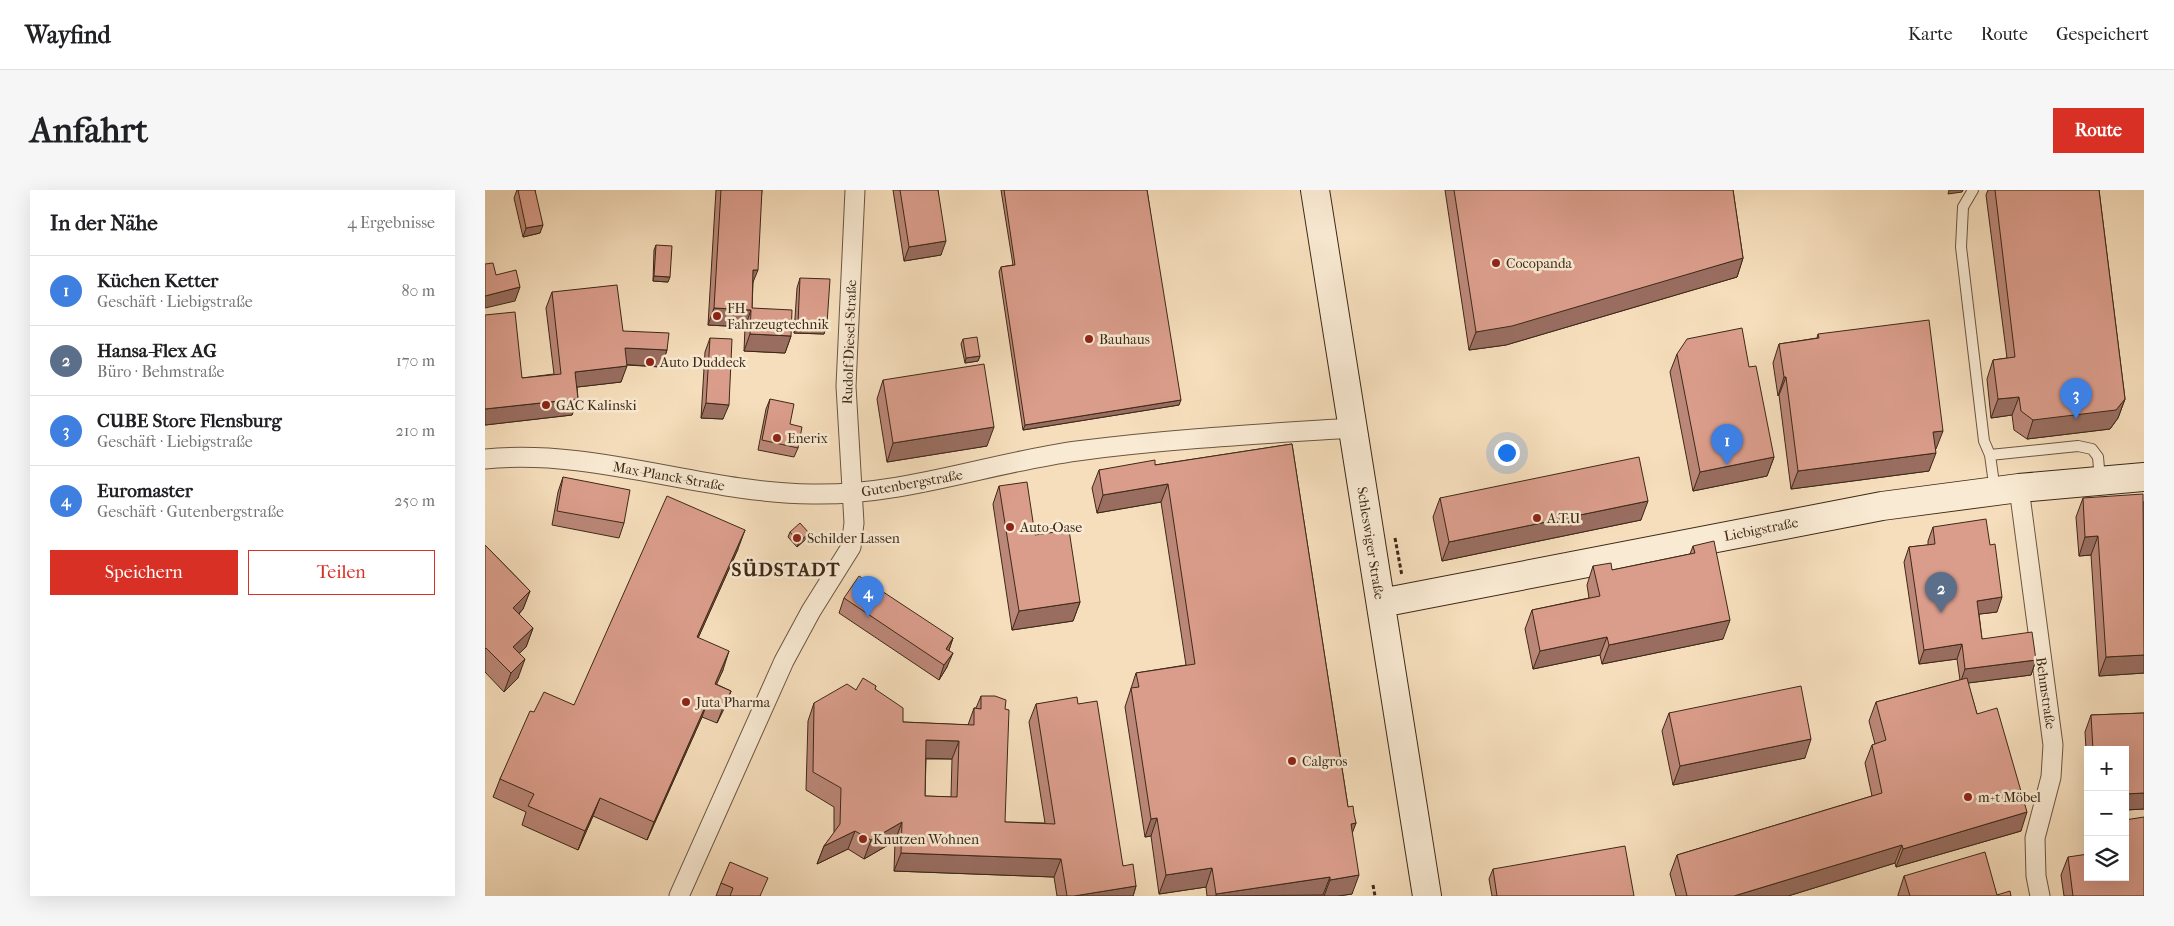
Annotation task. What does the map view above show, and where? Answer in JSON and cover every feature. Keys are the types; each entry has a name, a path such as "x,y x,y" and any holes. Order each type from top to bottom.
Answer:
{"street":[{"name":"Rudolf-Diesel-Straße","path":"852,493 846,386 855,190"},
{"name":"Schleswiger Straße","path":"1315,190 1427,896"},
{"name":"Gutenbergstraße","path":"679,896 784,661 811,611 851,547 854,523 852,493 911,485 1010,463 1076,451 1353,428"},
{"name":"Max-Planck-Straße","path":"485,458 509,456 551,457 589,461 709,485 812,494 852,493"},
{"name":"Liebigstraße","path":"1381,603 1882,506 2007,490 2144,477"},
{"name":"Behmstraße","path":"2007,490 2053,745 2051,777 2035,838 2036,876 2039,896"}],"lane":[{"path":"1973,190 1963,207 1961,247 1984,441 2007,490"},
{"path":"1991,455 2078,446 2092,449 2098,458 2100,481"}],"path":[{"path":"1373,885 1375,896"}],"building":[{"path":"518,190 535,190 543,225 526,228"},
{"path":"721,190 762,190 758,270 753,270 752,308 792,310 791,336 750,334 751,310 714,308"},
{"path":"900,190 938,190 946,241 909,247"},
{"name":"Bauhaus","path":"1004,190 1147,190 1181,400 1025,425 1001,267 1015,265"},
{"path":"1454,190 1733,190 1743,258 1512,326 1476,332"},
{"path":"1995,190 2099,190 2125,399 2116,410 2033,420 2021,411 2019,397 1998,399 1993,360 2015,357"},
{"path":"656,245 672,246 670,277 654,276"},
{"path":"493,263 496,275 516,270 520,287 485,296 485,264"},
{"path":"800,278 830,279 827,324 798,323"},
{"path":"617,285 623,331 669,333 667,350 625,348 627,366 575,372 578,399 485,409 485,315 515,312 522,378 561,374 552,292"},
{"path":"1929,320 1943,431 1933,432 1936,453 1798,471 1786,377 1784,377 1779,344 1819,338 1818,334"},
{"path":"1742,328 1749,367 1756,366 1774,457 1700,472 1677,354 1687,339"},
{"path":"977,337 980,356 966,358 963,339"},
{"path":"710,338 732,339 729,405 706,403"},
{"path":"984,364 994,427 893,443 883,380"},
{"path":"770,399 794,404 790,424 802,427 798,448 762,440"},
{"path":"1292,444 1348,807 1353,806 1356,823 1351,824 1359,875 1330,880 1330,877 1216,894 1212,868 1166,875 1157,818 1151,819 1131,688 1139,687 1136,673 1195,664 1168,484 1103,495 1099,470 1155,460 1155,465"},
{"path":"1639,457 1648,501 1449,542 1440,498"},
{"path":"563,477 630,490 624,523 557,511"},
{"path":"1027,482 1035,535 1069,530 1080,602 1019,611 999,486"},
{"path":"2143,494 2144,655 2106,657 2098,536 2085,537 2083,498"},
{"path":"667,496 745,530 697,637 729,651 715,684 731,691 724,705 709,698 654,822 600,798 585,831 528,806 534,794 500,779 530,711 534,712 544,692 574,705"},
{"path":"1986,519 1990,545 1995,544 2002,597 1977,601 1982,639 2032,632 2036,660 1965,669 1962,644 1924,650 1909,547 1935,544 1933,527"},
{"path":"800,523 809,533 799,542 790,532"},
{"path":"1714,541 1730,620 1609,645 1607,637 1540,651 1532,610 1600,596 1593,566 1611,563 1612,570 1695,553 1693,546"},
{"path":"485,545 530,591 513,608 533,628 513,647 525,659 511,673 485,649"},
{"path":"859,576 953,638 946,649 953,653 944,665 844,598"},
{"path":"863,678 876,686 875,689 903,708 903,722 974,725 974,708 981,709 981,696 995,696 1006,700 1005,709 1009,710 1005,822 1055,824 1036,704 1077,697 1078,704 1097,701 1123,866 1133,864 1136,886 1067,896 1061,859 901,853 902,822 871,840 855,831 824,846 840,824 841,788 813,772 814,703 847,684 856,690","holes":["926,740 959,741 957,797 925,796"]},
{"path":"1967,678 1977,714 1997,708 2027,812 1903,849 1902,845 1734,896 1687,896 1677,855 1882,793 1872,745 1886,740 1876,702"},
{"path":"1801,686 1811,739 1680,766 1669,713"},
{"path":"2144,713 2144,793 2129,794 2129,746 2093,746 2091,715"},
{"path":"2144,817 2144,896 2073,896 2068,857 2084,855 2084,881 2129,881 2129,819"},
{"path":"1625,846 1634,896 1497,896 1493,869"},
{"path":"1985,852 1997,895 2010,891 2011,896 1910,896 1904,876"},
{"path":"730,862 768,878 760,896 730,896 733,888 721,883"}],"place":[{"name":"Cocopanda","path":"1496,263"},
{"name":"FH Fahrzeugtechnik","path":"717,316"},
{"name":"Bauhaus","path":"1089,339"},
{"name":"Auto Duddeck","path":"650,362"},
{"name":"GAC Kalinski","path":"546,405"},
{"name":"CUBE Store Flensburg","path":"2076,419"},
{"name":"Enerix","path":"777,438"},
{"name":"Küchen Ketter","path":"1727,465"},
{"name":"A.T.U","path":"1537,518"},
{"name":"Auto-Oase","path":"1010,527"},
{"name":"Schilder Lassen","path":"797,538"},
{"name":"Hansa-Flex AG","path":"1941,613"},
{"name":"Euromaster","path":"868,617"},
{"name":"Juta Pharma","path":"686,702"},
{"name":"Calgros","path":"1292,761"},
{"name":"m+t Möbel","path":"1968,797"},
{"name":"Knutzen Wohnen","path":"863,839"}],"district":[{"name":"SÜDSTADT","path":"786,569"}]}
